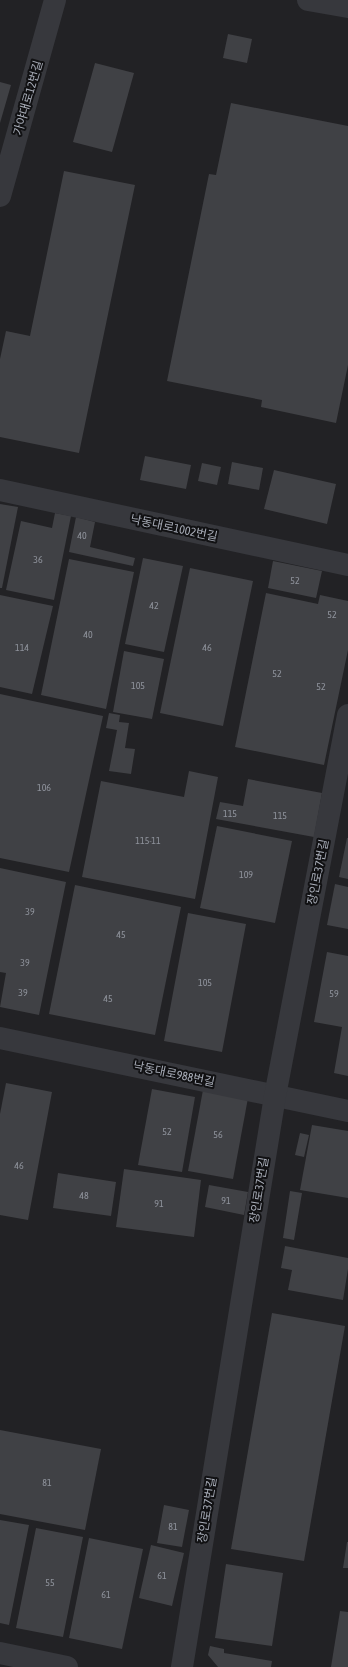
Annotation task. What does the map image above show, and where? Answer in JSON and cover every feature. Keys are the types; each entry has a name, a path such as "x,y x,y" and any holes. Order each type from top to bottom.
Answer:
{"street":[{"name":"가야대로12번길","path":"0,196 55,0"},
{"path":"308,0 348,7"},
{"name":"낙동대로1002번길","path":"0,490 348,566"},
{"name":"장인로37번길","path":"182,1667 275,1096 348,716"},
{"name":"낙동대로988번길","path":"0,1038 348,1111"},
{"path":"0,1653 67,1667"}],"shaded area":[{"path":"0,0 348,0 348,1667 0,1667"}],"building":[{"path":"228,34 252,39 247,63 223,58"},
{"path":"95,63 134,73 112,152 73,142"},
{"path":"0,82 11,85 0,123"},
{"path":"231,103 348,126 348,365 336,423 261,407 262,400 167,381 209,174 216,175"},
{"path":"64,171 135,185 79,453 0,437 0,359 6,331 30,336"},
{"path":"145,456 191,465 186,489 140,480"},
{"path":"232,462 263,468 259,490 228,484"},
{"path":"202,463 221,467 217,485 198,481"},
{"path":"274,470 336,484 327,524 264,509"},
{"path":"0,504 18,507 2,588 0,588"},
{"path":"55,513 71,516 54,600 6,590 21,521 52,528"},
{"path":"76,517 95,522 90,547 135,558 133,566 69,552"},
{"path":"143,558 183,566 164,652 125,644"},
{"path":"69,559 134,572 106,709 41,695"},
{"path":"273,561 322,571 316,598 268,588"},
{"path":"190,568 253,581 223,726 160,713"},
{"path":"266,593 318,604 320,595 348,601 348,650 324,765 235,747"},
{"path":"0,595 53,606 32,694 0,687"},
{"path":"124,651 164,659 152,719 113,712"},
{"path":"0,694 103,716 69,872 0,858"},
{"path":"109,713 120,715 119,722 129,723 125,748 135,749 131,774 109,771 117,730 106,728"},
{"path":"189,771 218,777 195,899 82,877 101,781 184,797"},
{"path":"248,779 322,793 314,837 216,819 220,802 243,806"},
{"path":"217,826 292,841 275,923 200,908"},
{"path":"348,838 348,879 339,877"},
{"path":"0,868 66,882 39,1015 0,1007 6,973 0,972"},
{"path":"335,884 348,887 348,929 327,925"},
{"path":"75,885 181,907 155,1035 49,1014"},
{"path":"188,913 246,924 222,1052 164,1041"},
{"path":"327,952 348,956 348,1076 334,1073 342,1027 314,1022"},
{"path":"6,1083 52,1092 28,1220 0,1215 0,1114"},
{"path":"152,1089 195,1097 182,1172 138,1165"},
{"path":"203,1090 248,1098 233,1179 188,1171"},
{"path":"312,1125 348,1131 348,1198 300,1190"},
{"path":"300,1133 309,1135 304,1157 295,1155"},
{"path":"124,1169 201,1180 194,1237 116,1227"},
{"path":"58,1173 116,1182 111,1216 53,1208"},
{"path":"209,1185 248,1192 244,1215 205,1207"},
{"path":"290,1191 302,1193 294,1240 283,1238"},
{"path":"285,1246 348,1258 348,1269 343,1300 288,1290 292,1270 281,1268"},
{"path":"272,1313 345,1326 304,1561 231,1549"},
{"path":"0,1430 101,1449 85,1530 0,1514"},
{"path":"164,1505 189,1510 182,1547 157,1543"},
{"path":"0,1520 29,1525 9,1625 0,1623"},
{"path":"36,1528 83,1537 63,1637 16,1628"},
{"path":"89,1538 143,1549 122,1649 69,1638"},
{"path":"347,1542 348,1568 343,1568"},
{"path":"151,1545 184,1553 172,1606 139,1598"},
{"path":"226,1564 283,1573 272,1646 215,1638"},
{"path":"340,1611 348,1612 348,1667 331,1667"},
{"path":"210,1646 224,1649 224,1653 272,1661 271,1667 218,1667 208,1655"}]}
